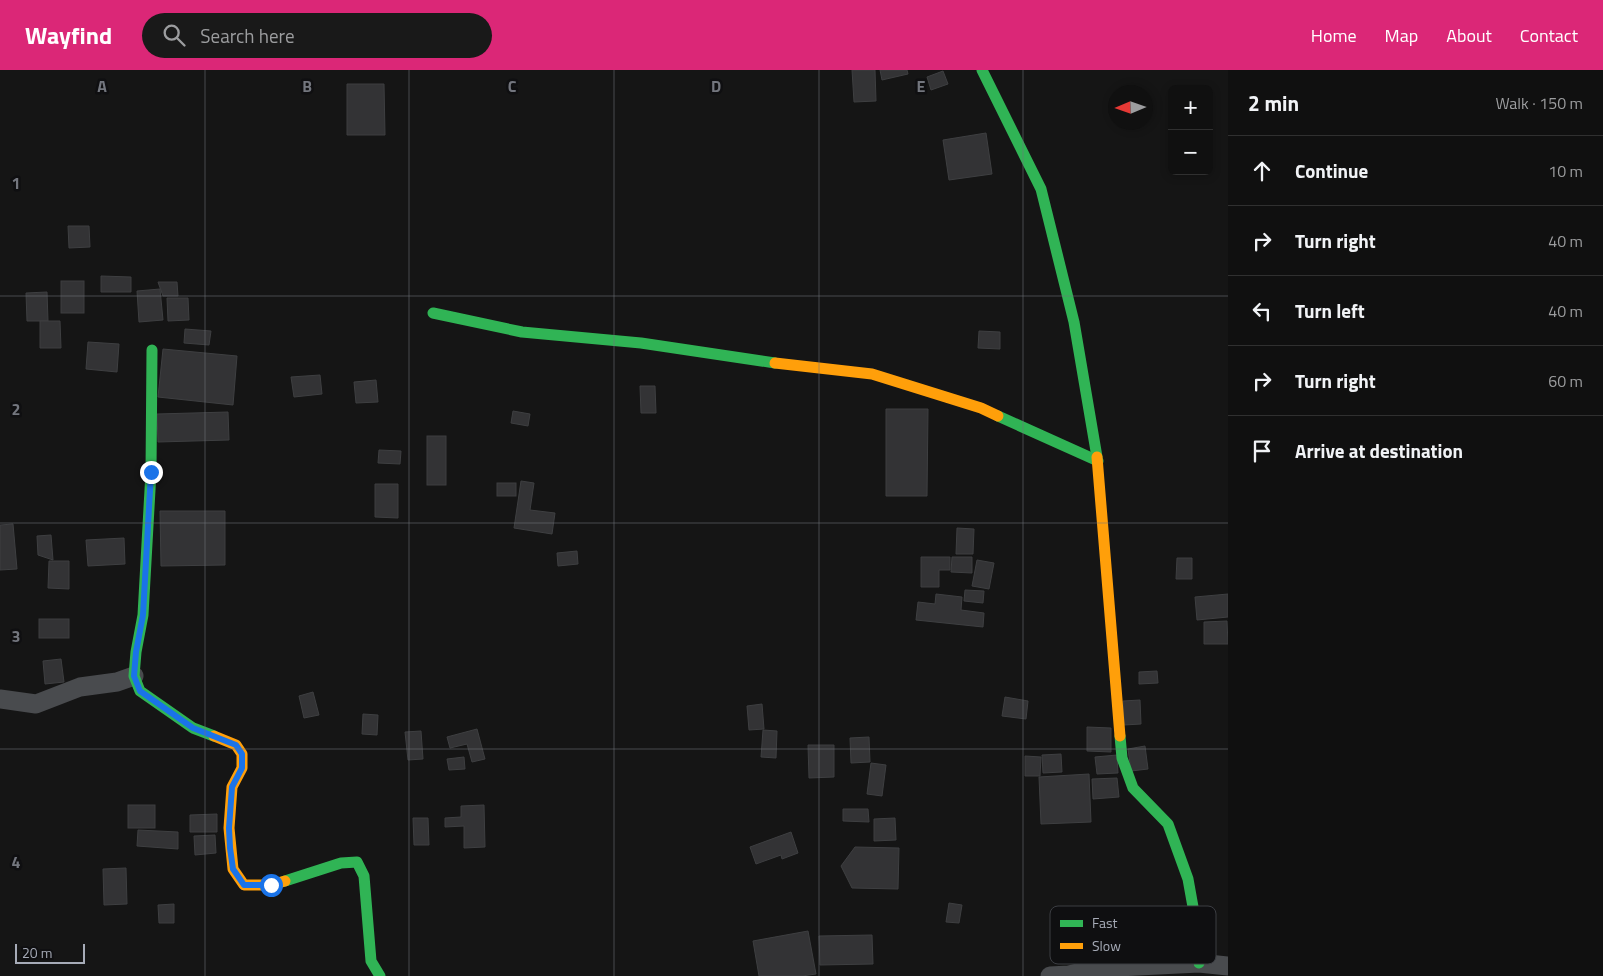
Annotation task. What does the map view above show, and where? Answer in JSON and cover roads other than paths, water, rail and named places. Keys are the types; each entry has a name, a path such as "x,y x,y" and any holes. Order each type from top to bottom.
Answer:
{"street":[{"path":"982,70 1041,189 1074,322 1098,460 1122,758 1133,788 1168,824 1188,879 1193,906"},
{"path":"433,313 522,332 641,343 745,360 872,374 981,408 1098,460"},
{"path":"152,350 151,472 143,615 136,652 134,676 140,691 193,728 236,745 242,754 242,768 232,787 229,828 233,869 244,885 271,885 341,863 356,862 364,876 371,961 380,976"},
{"path":"0,699 36,704 80,687 117,682 134,676"},
{"path":"1050,976 1069,975 1098,968 1179,964"},
{"path":"1209,964 1228,966"}]}
